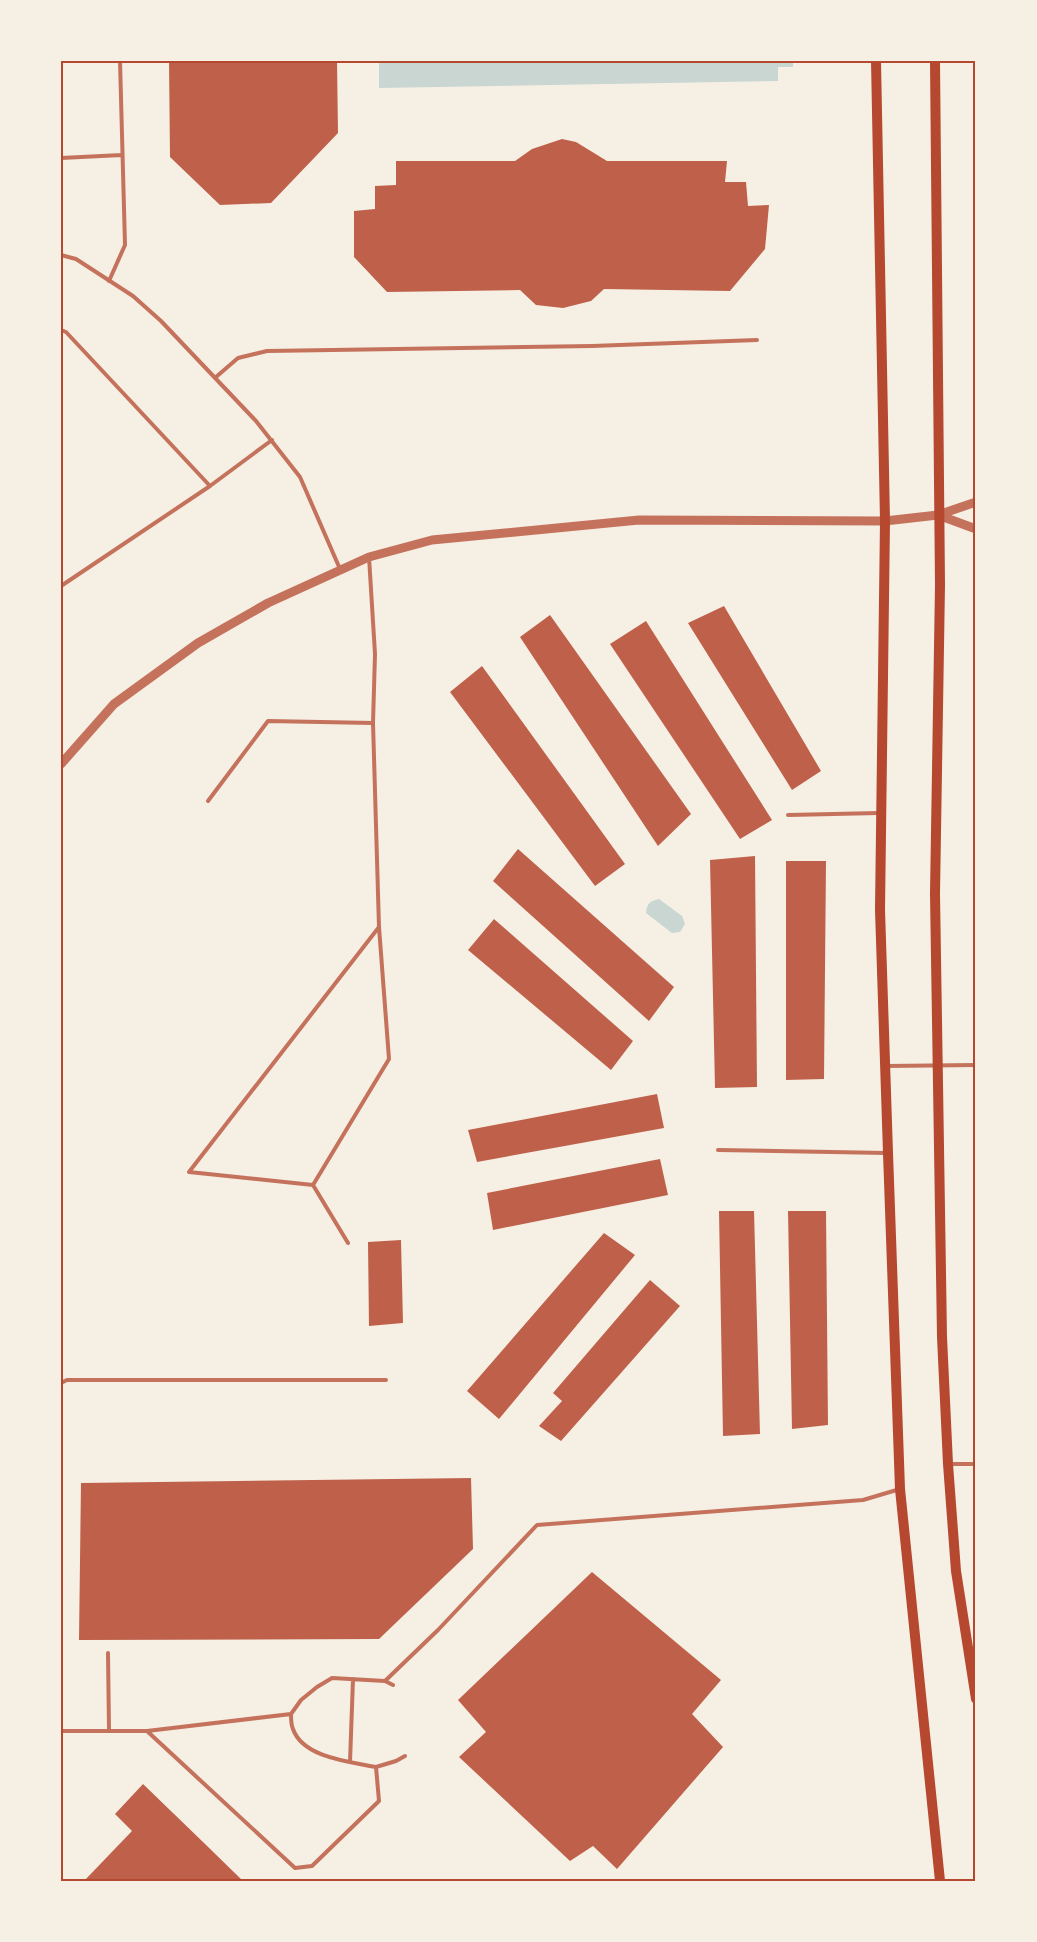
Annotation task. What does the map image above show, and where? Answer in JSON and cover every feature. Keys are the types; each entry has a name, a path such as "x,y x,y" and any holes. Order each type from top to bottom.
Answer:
{"main road":[{"path":"876,61 886,522 880,910 888,1153 900,1489 940,1881"},
{"path":"935,61 940,584 935,894 942,1327 948,1464 956,1571 976,1698"}],"street":[{"path":"61,764 114,704 198,643 268,602 369,557 432,540 639,520 886,522 938,515 976,502"},
{"path":"938,515 976,529"}],"lane":[{"path":"109,281 125,246 120,61"},
{"path":"61,158 122,155"},
{"path":"61,255 76,259 133,296 216,376 272,440 300,476 340,570"},
{"path":"61,330 66,332 210,486"},
{"path":"216,376 238,358 267,351 582,346 757,340"},
{"path":"61,586 210,486 272,440"},
{"path":"313,1185 389,1059 379,927 374,724 375,654 369,557"},
{"path":"208,801 268,721 374,724"},
{"path":"788,815 881,813"},
{"path":"313,1185 188,1172 379,927"},
{"path":"885,1066 976,1065"},
{"path":"718,1150 888,1153"},
{"path":"313,1185 348,1243"},
{"path":"61,1382 67,1380 386,1380"},
{"path":"948,1464 976,1464"},
{"path":"385,1681 438,1630 537,1525 864,1500 900,1489"},
{"path":"108,1653 109,1730"},
{"path":"393,1685 385,1681 332,1678 301,1700 291,1714 293,1730 308,1749 350,1762 376,1767 405,1756"},
{"path":"350,1762 353,1679"},
{"path":"61,1731 147,1731 291,1714"},
{"path":"147,1731 295,1868 312,1866 379,1801 376,1767"}],"shaded area":[{"path":"379,61 793,61 793,67 778,67 778,81 379,88"},
{"path":"659,899 682,916 685,924 680,932 672,933 646,913 650,903"}],"building":[{"path":"169,61 337,61 338,133 271,203 220,205 170,157"},
{"path":"562,139 576,142 607,161 727,161 725,182 746,182 748,206 769,205 765,249 730,291 604,289 591,301 563,308 536,305 520,290 387,292 354,257 354,211 375,209 375,186 396,185 396,161 515,161 532,149"},
{"path":"724,606 821,771 792,790 688,623"},
{"path":"550,615 691,814 658,846 520,637"},
{"path":"646,621 772,820 740,839 610,644"},
{"path":"482,666 625,864 595,886 450,692"},
{"path":"518,849 674,987 649,1021 493,881"},
{"path":"755,856 757,1087 715,1088 710,860"},
{"path":"786,861 826,861 824,1079 786,1080"},
{"path":"494,919 633,1041 611,1070 468,950"},
{"path":"657,1094 664,1128 477,1162 468,1130"},
{"path":"660,1159 668,1195 493,1230 487,1193"},
{"path":"719,1211 754,1211 760,1434 723,1436"},
{"path":"788,1211 826,1211 828,1425 792,1429"},
{"path":"604,1233 635,1255 499,1419 467,1391"},
{"path":"401,1240 403,1323 369,1326 368,1242"},
{"path":"650,1280 680,1306 561,1441 539,1426 562,1401 553,1393"},
{"path":"471,1478 473,1549 379,1639 79,1640 81,1483"},
{"path":"592,1572 721,1680 692,1714 723,1747 617,1869 593,1846 570,1861 459,1757 486,1732 458,1700"},
{"path":"143,1784 243,1881 84,1881 132,1831 115,1814"}]}
